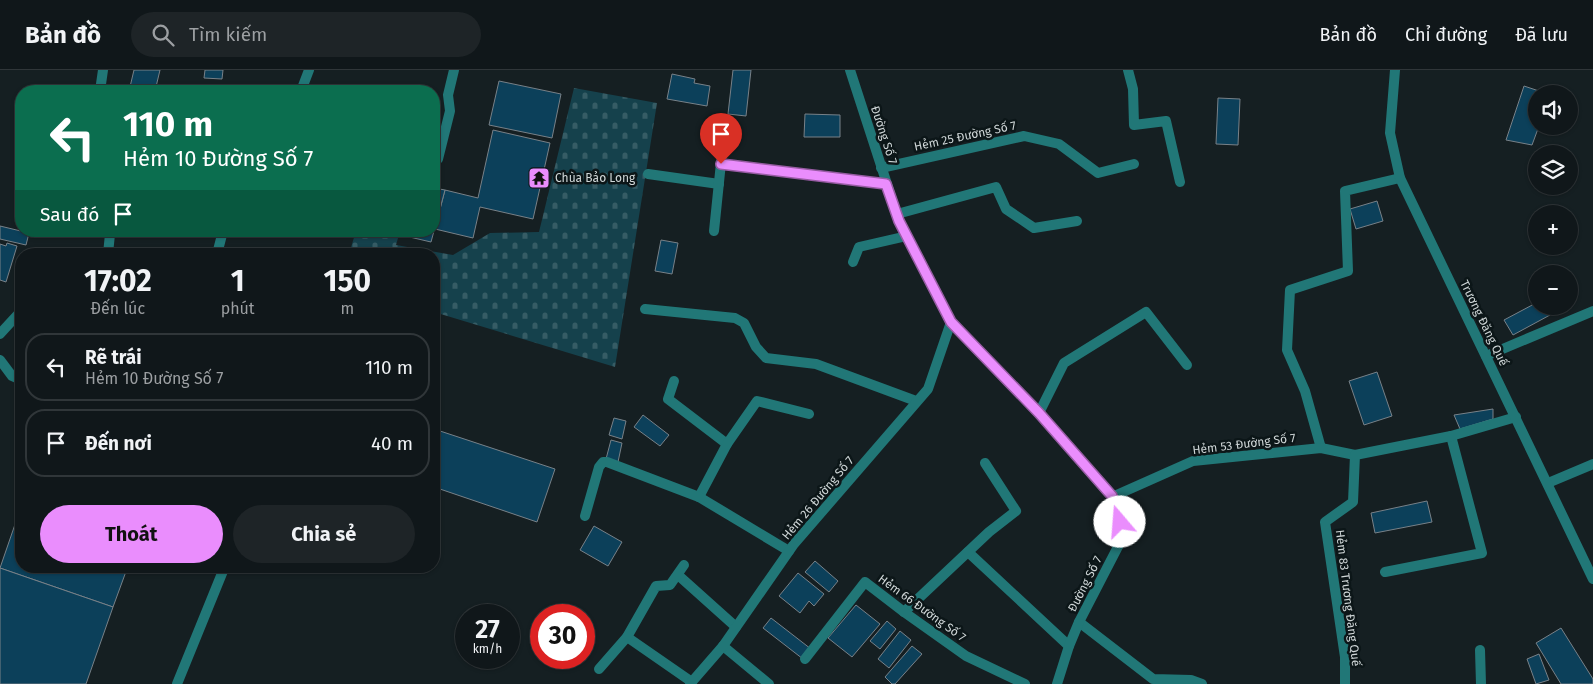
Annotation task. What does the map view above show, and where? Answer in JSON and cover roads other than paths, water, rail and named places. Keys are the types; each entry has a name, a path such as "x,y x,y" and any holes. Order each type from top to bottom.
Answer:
{"street":[{"path":"101,85 104,70"},
{"path":"303,85 309,70"},
{"path":"440,151 450,111 448,95 454,70"},
{"name":"Đường Số 7","path":"850,70 897,214 951,322 1039,413 1112,496 1124,535 1079,622 1057,684"},
{"path":"1128,70 1134,89 1134,125 1166,121 1180,182"},
{"name":"Trương Đăng Quế","path":"1395,70 1390,133 1400,178 1593,578"},
{"name":"Hẻm 25 Đường Số 7","path":"881,168 1024,136 1059,144 1098,173 1134,164"},
{"path":"714,231 722,153"},
{"path":"721,164 886,184"},
{"path":"648,174 719,184"},
{"path":"1321,448 1306,391 1288,350 1290,290 1348,271 1345,191 1400,178"},
{"path":"897,214 996,186 1006,209 1034,228 1077,221"},
{"path":"853,262 859,247 907,236"},
{"path":"645,309 735,318 744,323 756,347 766,358 816,364 916,401"},
{"path":"1486,356 1593,311"},
{"path":"1039,413 1064,363 1146,312 1187,365"},
{"path":"0,334 15,318"},
{"name":"Hẻm 26 Đường Số 7","path":"691,683 723,646 789,551 928,389 951,322"},
{"path":"0,360 15,377"},
{"path":"674,381 668,400 727,444"},
{"path":"698,497 727,444 757,401 810,414"},
{"path":"1354,455 1451,436 1516,417"},
{"path":"1385,572 1482,553 1451,436"},
{"name":"Hẻm 53 Đường Số 7","path":"1112,496 1193,461 1321,448 1354,455"},
{"name":"Hẻm 83 Trương Đăng Quế","path":"1345,684 1345,657 1325,522 1353,502 1354,455"},
{"path":"585,516 599,466 603,462 607,462 698,497 789,551"},
{"path":"904,612 989,532 1016,511 985,463"},
{"path":"1548,483 1593,464"},
{"path":"968,552 1069,646"},
{"path":"599,669 627,637 656,586 670,585 684,564"},
{"path":"177,684 222,573"},
{"path":"678,575 736,627"},
{"name":"Hẻm 66 Đường Số 7","path":"805,659 865,582 966,656 1025,684"},
{"path":"1079,622 1152,679 1191,680 1201,684"},
{"path":"627,637 691,683"},
{"path":"723,646 769,684"},
{"path":"1480,650 1481,684"}],"place":[{"name":"Chùa Bảo Long","path":"539,178"}]}
